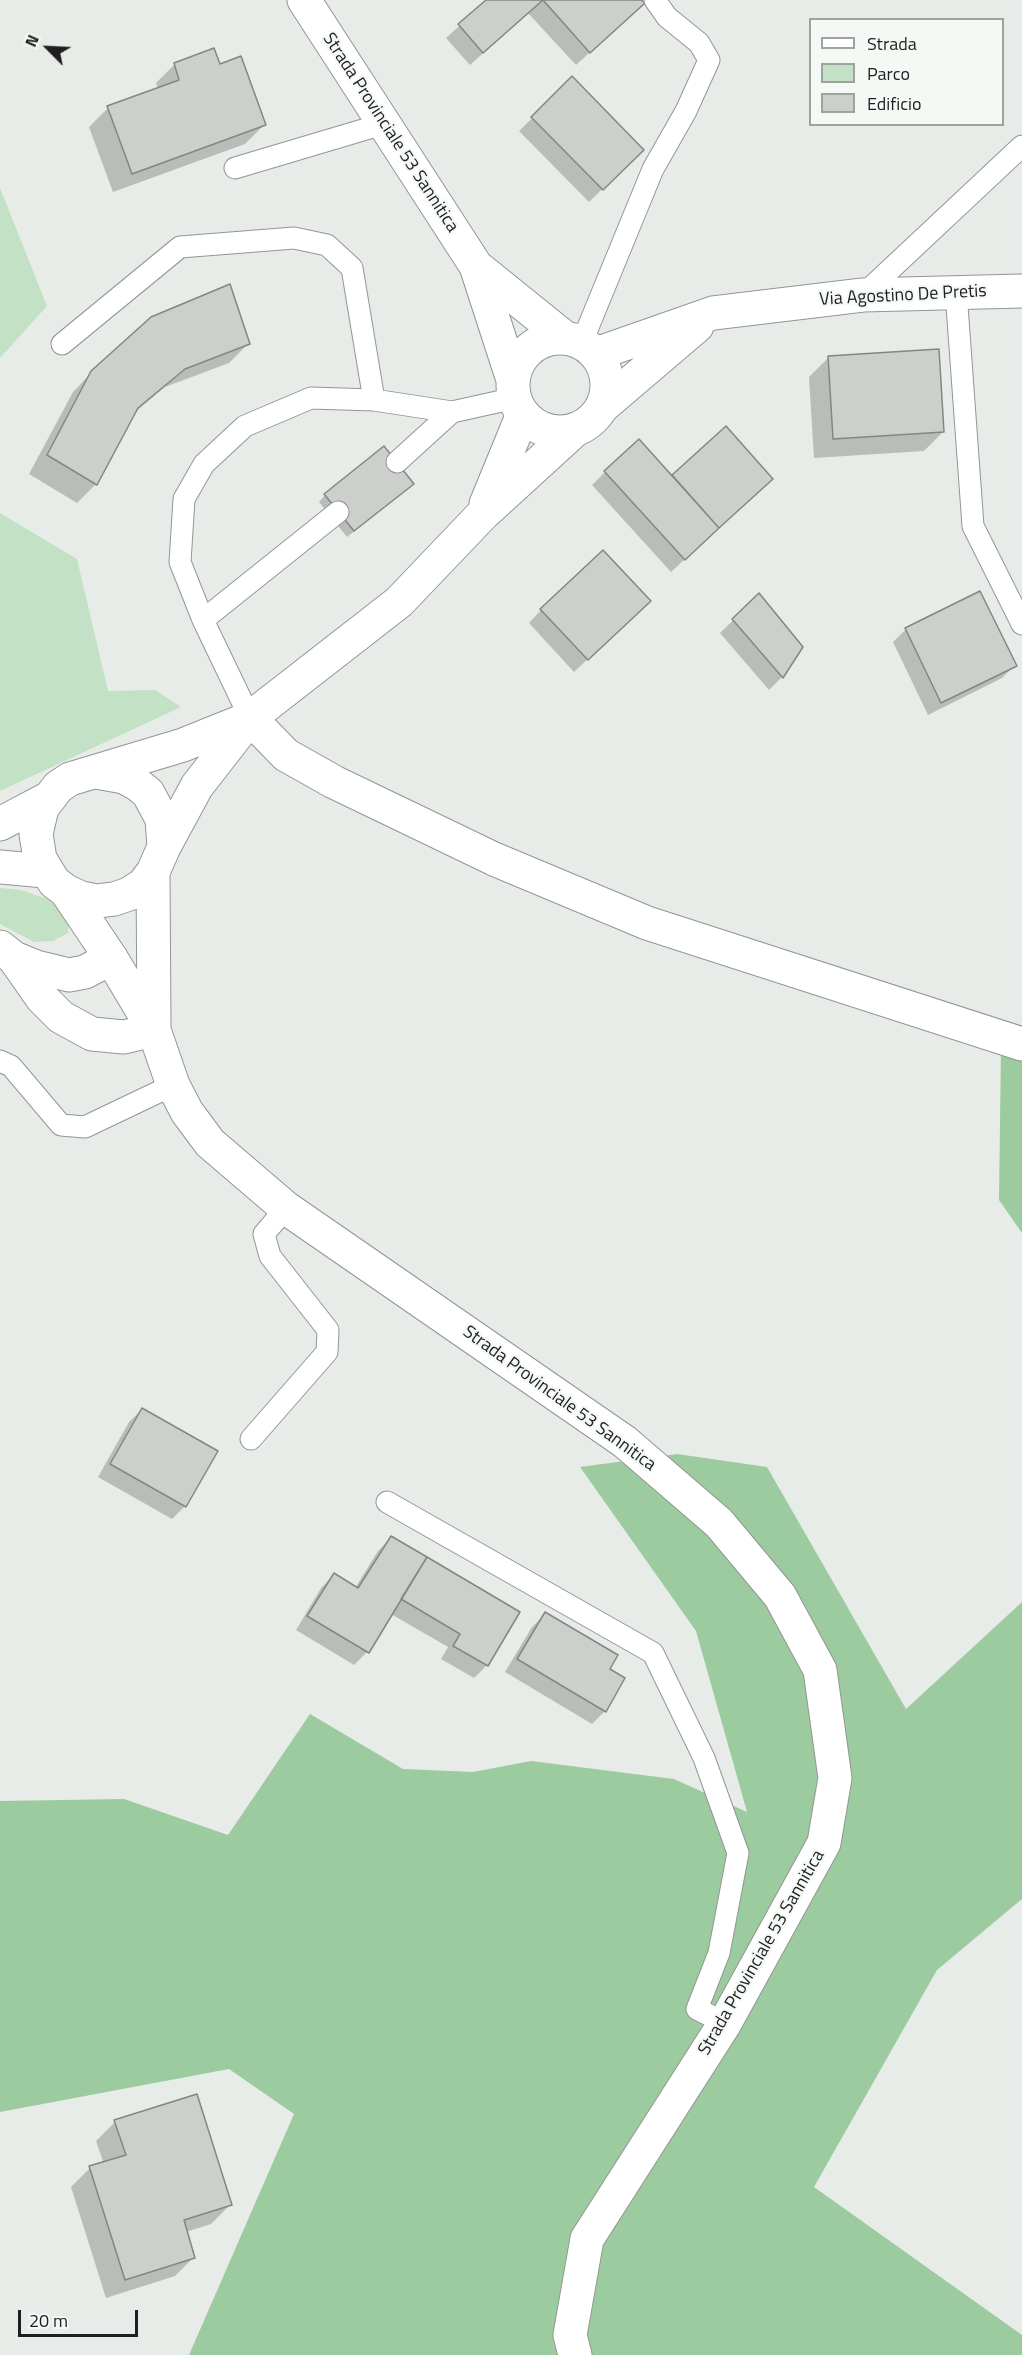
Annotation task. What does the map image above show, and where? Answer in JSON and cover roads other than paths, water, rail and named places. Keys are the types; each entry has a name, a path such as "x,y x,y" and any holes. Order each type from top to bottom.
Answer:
{"street":[{"name":"Strada Provinciale 53 Sannitica","path":"304,0 476,266 517,398"},
{"name":"Strada Provinciale 53 Sannitica","path":"55,881 81,898 97,901 129,894 143,885 197,786 250,718 399,602 483,514 574,430 591,421 602,406 607,389 606,370 581,344 476,266"},
{"name":"Via Agostino De Pretis","path":"581,344 713,314 862,295 1022,291"},
{"path":"602,406 713,314"},
{"name":"Strada Provinciale 53 Sannitica","path":"483,514 517,398 518,363 530,348 546,339 581,344"},
{"path":"517,398 530,421 546,430 556,432 574,430"},
{"name":"Strada Provinciale 53 Sannitica","path":"250,718 183,745 70,780 49,798 38,820 36,846 55,881 111,958 154,1030 172,1085 187,1113 210,1143 286,1208 625,1442 719,1523 780,1596 820,1670 836,1778 824,1843 725,2023 587,2239 570,2335 574,2355"},
{"path":"250,718 286,755 334,782 494,859 647,923 1022,1044"},
{"name":"Strada Provinciale 53 Sannitica","path":"96,772 124,777 137,784 148,794 162,819 158,860 154,1030"},
{"path":"0,825 49,798"},
{"path":"0,867 55,881"},
{"path":"7,952 42,998 61,1017 92,1034 124,1037 154,1030"},
{"path":"7,952 69,975 86,972 111,958"}],"lane":[{"path":"581,344 653,169 686,111 708,60 699,43 667,17 655,0"},
{"path":"235,168 383,124"},
{"path":"862,295 1022,146"},
{"path":"62,344 180,247 294,238 327,245 352,268 374,400"},
{"path":"957,292 973,526 1022,624"},
{"path":"250,718 203,620 180,562 184,499 204,464 245,426 311,398 374,400 452,412 517,398"},
{"path":"397,462 452,412"},
{"path":"203,620 338,512"},
{"path":"0,1061 11,1066 61,1125 86,1127 172,1085"},
{"path":"251,1439 327,1352 328,1330 270,1256 264,1234 286,1208"},
{"path":"387,1502 653,1653 704,1758 738,1853 719,1953 697,2009 725,2023"}]}
